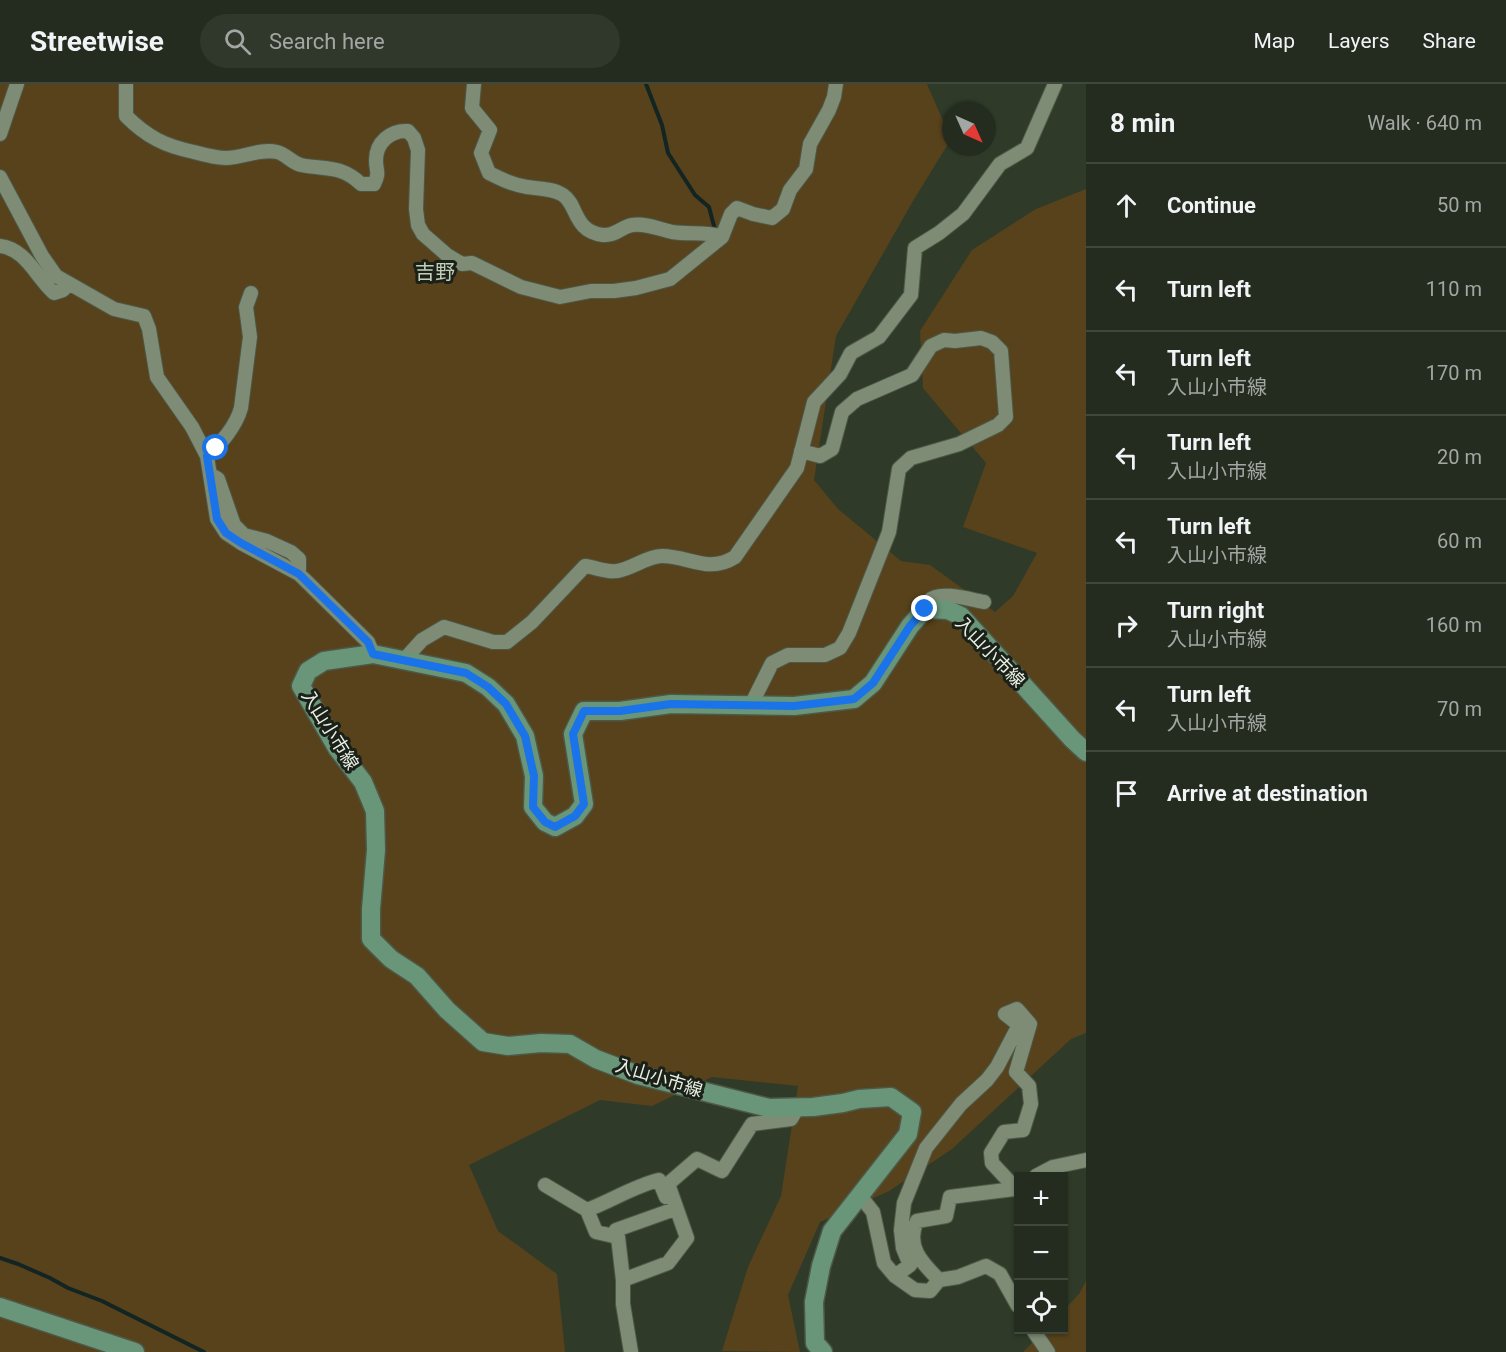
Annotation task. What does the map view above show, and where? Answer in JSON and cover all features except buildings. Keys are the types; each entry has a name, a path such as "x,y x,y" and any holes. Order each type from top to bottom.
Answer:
{"main road":[{"name":"入山小市線","path":"823,1352 814,1343 814,1302 821,1266 832,1232 908,1134 912,1112 891,1097 859,1098 843,1103 769,1108 638,1075 596,1059 570,1044 541,1043 508,1046 483,1042 447,1010 417,976 391,959 371,939 376,850 375,811 363,782 337,748 301,686 308,670 324,661 373,654 466,673 488,687 506,704 525,736 534,776 533,807 545,822 555,827 575,816 584,804 573,734 584,711 620,711 671,704 794,706 854,699 873,683 910,626 925,609 948,610 961,616 1086,752"},
{"path":"0,1307 135,1352"}],"street":[{"path":"0,134 17,84"},
{"path":"126,84 126,116 138,129 176,149 227,158 278,152 298,165 331,169 351,175 361,184 374,184 378,175 376,159 388,135 398,130 408,131 414,138 418,150 416,209 418,225 423,234 447,255 462,264 472,262 521,287 560,297 591,291 636,288 670,279 722,237 731,214 737,208 772,218 783,209 790,190 806,169 810,144 829,110 836,84"},
{"path":"474,84 472,108 490,130 481,153 489,173 511,184 552,190 561,194 567,198 575,216 587,229 600,235 612,236 630,225 648,225 670,232 711,234 722,237"},
{"path":"403,661 422,640 444,627 493,642 507,642 532,622 585,566 616,572 659,556 674,557 704,565 729,561 741,551 797,468 814,402 840,374 851,352 879,337 911,295 915,248 963,214 1000,164 1027,148 1055,84"},
{"path":"0,177 56,276 114,309 144,316 149,328 157,377 192,427 207,456 217,519 226,533 299,574 368,642 373,654"},
{"path":"0,246 11,248 19,253 43,283 54,292 63,290 68,284"},
{"path":"207,456 233,425 241,408 250,337 246,307 251,293"},
{"path":"751,705 772,663 788,655 825,655 840,648 849,633 889,532 899,469 911,458 959,444 998,425 1006,417 1000,351 992,342 981,338 944,340 931,346 912,375 857,399 842,412 832,449 820,456 801,451"},
{"path":"925,609 937,596 957,596 984,602"},
{"path":"896,1276 910,1265 903,1248 901,1230 904,1203 926,1148 961,1104 987,1080 997,1067 1020,1025 1005,1014 1017,1009 1030,1024 1016,1072 1029,1086 1031,1104 1023,1130 1004,1132 992,1153 992,1163 1014,1186"},
{"path":"674,1208 668,1184 697,1159 722,1171 752,1124 791,1119 798,1107"},
{"path":"1044,1172 1053,1167 1086,1160"},
{"path":"587,1210 618,1198 644,1184 659,1180 674,1208 687,1238 668,1263 623,1280"},
{"path":"545,1185 587,1210 596,1232 618,1237 623,1304 631,1352"},
{"path":"939,1280 924,1266 915,1251 912,1232 917,1221 946,1216 950,1197 1014,1189"},
{"path":"861,1197 873,1212 884,1263 896,1276 915,1290 930,1291 939,1280 958,1277 986,1266 1000,1275 1014,1299"},
{"path":"613,1236 616,1230 674,1208"},
{"path":"1036,1334 1048,1352"}],"shaded area":[{"path":"0,84 927,84 942,118 942,154 836,336 814,480 838,509 901,561 930,565 995,612 1013,596 1037,553 963,527 986,463 923,388 920,331 972,250 1036,209 1086,189 1086,1033 1071,1039 952,1149 889,1191 820,1222 788,1295 800,1352 722,1351 748,1267 781,1196 798,1086 712,1077 652,1106 600,1100 469,1165 498,1231 557,1274 565,1352 0,1352"},
{"path":"1086,1281 1086,1352 1023,1352 1041,1334 1068,1334 1068,1306 1079,1294"}],"waterway":[{"path":"646,84 662,125 668,153 695,195 709,207 714,226"},
{"path":"0,1258 102,1301 204,1352"}],"district":[{"name":"吉野","path":"435,272"}],"route":[{"path":"216,448 207,456 217,519 226,533 299,574 368,642 373,654 466,673 488,687 506,704 525,736 534,776 533,807 545,822 555,827 575,816 584,804 573,734 584,711 620,711 671,704 794,706 854,699 873,683 910,626 925,609"}]}
